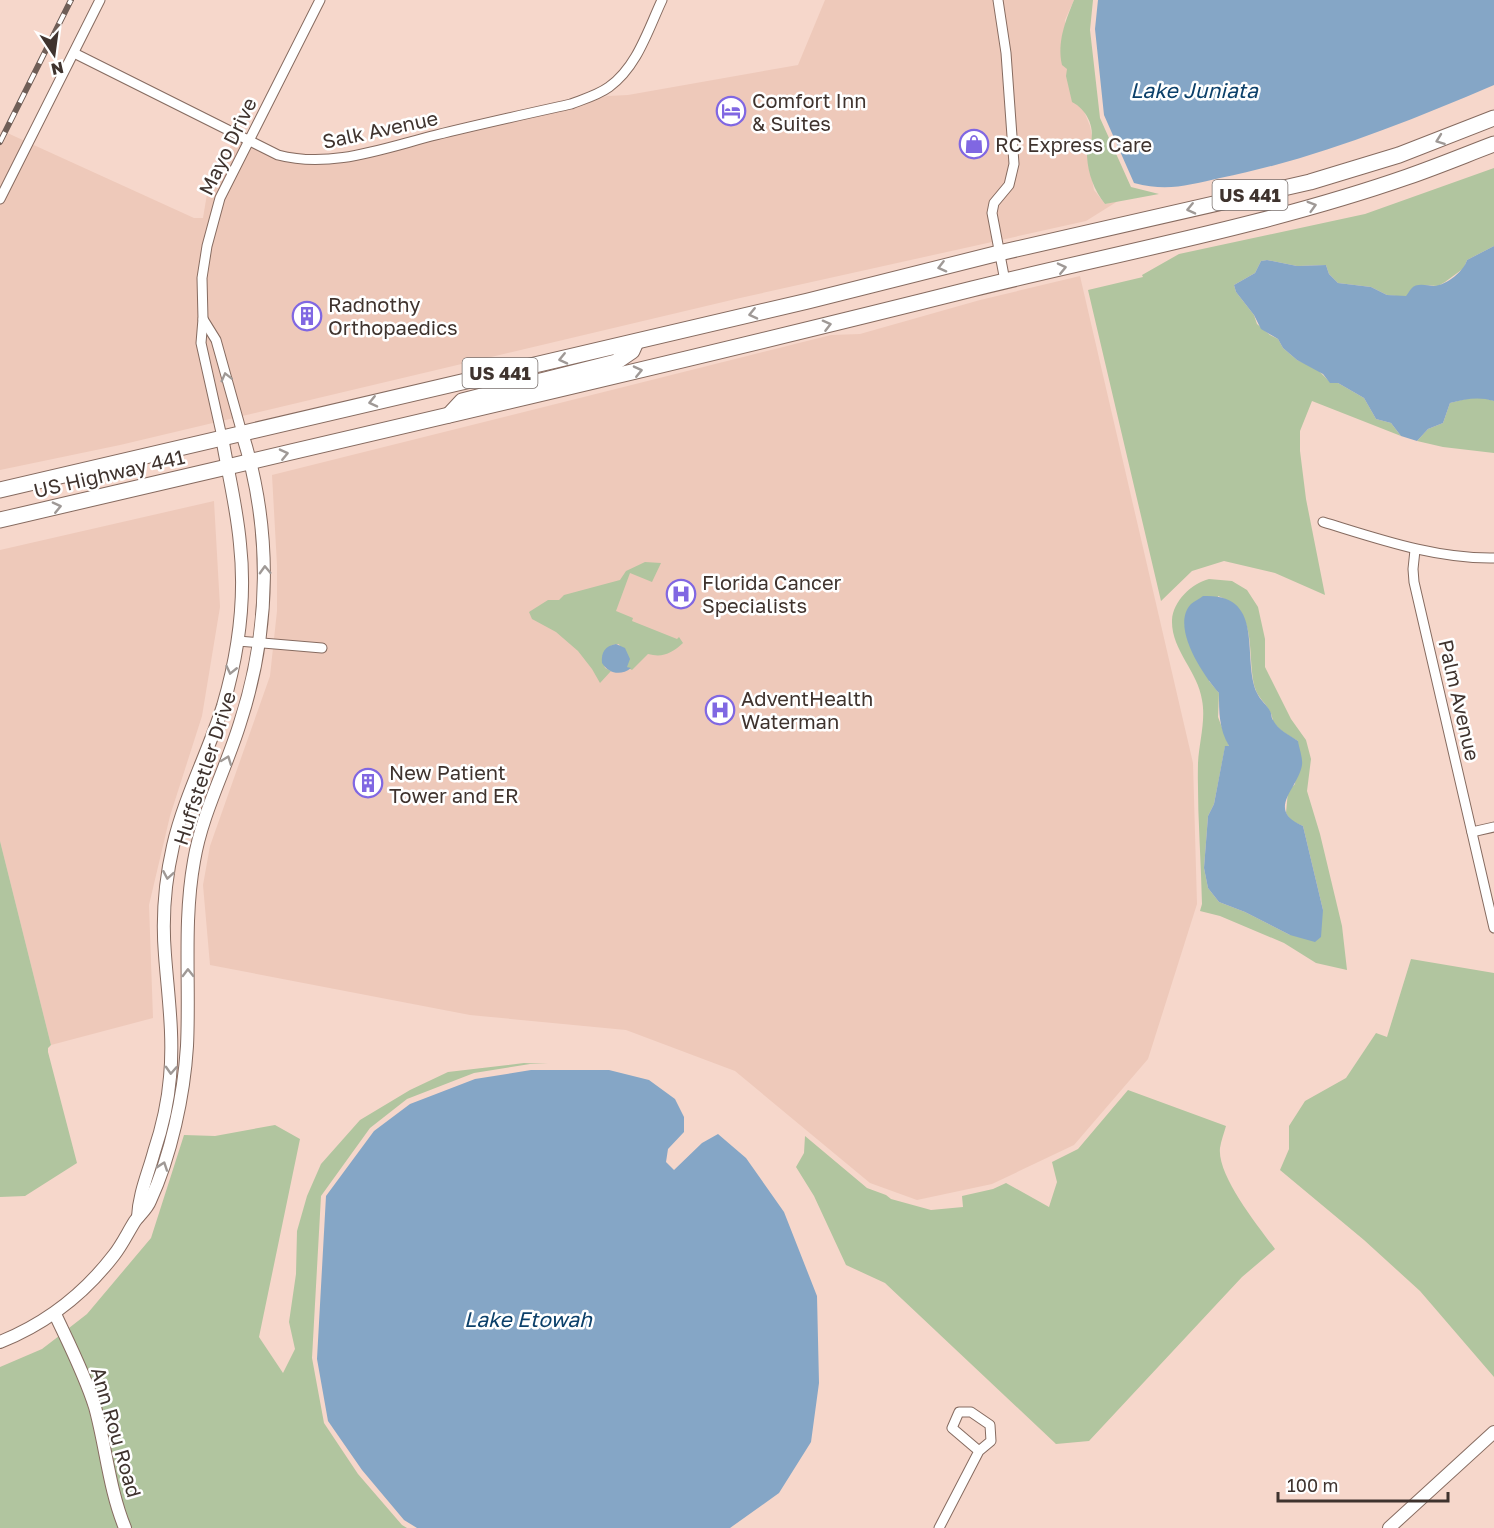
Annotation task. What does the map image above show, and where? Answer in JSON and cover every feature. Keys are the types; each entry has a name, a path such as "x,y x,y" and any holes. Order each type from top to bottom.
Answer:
{"main road":[{"name":"US 441","path":"0,490 797,304 999,253 1310,182 1399,155 1494,118"},
{"name":"US 441","path":"227,466 671,364 1192,237 1310,207 1407,177 1494,144"},
{"path":"449,415 462,401 616,362 632,351 636,342"},
{"name":"US Highway 441","path":"0,520 227,466"}],"street":[{"path":"0,199 100,0"},
{"name":"Mayo Drive","path":"222,437 201,343 202,278 213,218 220,198 320,0"},
{"name":"Salk Avenue","path":"74,53 278,155 313,161 368,153 571,104 608,87 619,78 638,52 662,0"},
{"path":"998,0 1006,53 1014,164 1009,185 992,207 1005,281"},
{"name":"Mayo Drive","path":"203,319 216,340 242,433"},
{"name":"Huffstetler Drive","path":"0,1342 56,1314 87,1286 115,1255 138,1217 149,1204 165,1160 183,1081 187,1036 187,923 194,858 205,814 240,724 255,673 264,609 264,543 251,461 242,433"},
{"name":"Huffstetler Drive","path":"138,1217 139,1200 165,1114 170,1078 171,1037 165,953 166,884 173,846 187,798 223,704 238,641 242,579 241,546 222,437"},
{"path":"1323,522 1415,550 1494,558"},
{"name":"Palm Avenue","path":"1415,550 1414,582 1494,928"},
{"path":"238,641 322,648"},
{"path":"1472,832 1494,827"},
{"name":"Ann Rou Road","path":"56,1314 86,1380 125,1528"},
{"path":"939,1528 979,1451 991,1441 990,1425 971,1412 959,1412 952,1428 979,1451"},
{"path":"1389,1528 1494,1432"}],"shaded area":[{"path":"825,0 1074,0 1065,20 1067,69 1090,126 1092,136 1087,153 1094,190 1105,204 1118,201 1086,221 740,298 120,445 0,470 0,132 3,131 194,218 203,218 208,188 236,136 258,147 328,157 608,96 628,95 798,65"},
{"name":"AdventHealth Waterman","path":"1080,276 1193,763 1197,904 1148,1059 1074,1145 992,1184 917,1200 870,1183 735,1071 626,1030 470,1015 210,965 203,885 210,846 270,676 277,611 272,475 831,335 860,334 980,300"},
{"path":"214,501 220,607 202,716 170,816 149,905 153,1018 51,1045 0,841 0,550"}],"green space":[{"path":"1074,0 1093,0 1090,30 1100,118 1131,187 1159,194 1105,204 1095,187 1090,175 1087,156 1092,130 1085,114 1072,102 1066,76 1067,69 1062,65 1061,57 1063,32"},
{"path":"1494,168 1494,246 1467,260 1464,268 1438,286 1421,285 1406,297 1387,295 1371,287 1338,283 1329,274 1326,265 1297,266 1267,260 1261,261 1255,273 1234,285 1236,292 1254,315 1257,324 1278,339 1283,348 1297,360 1317,369 1329,381 1338,383 1364,398 1376,419 1391,423 1401,436 1312,401 1300,431 1300,451 1306,499 1325,595 1275,573 1224,561 1192,571 1161,601 1088,290 1143,277 1142,275 1179,254 1365,214"},
{"path":"1469,398 1494,401 1494,453 1443,447 1417,441 1428,429 1443,423 1450,403"},
{"path":"645,562 661,563 652,582 630,573 616,611 633,618 632,621 677,639 679,637 683,643 667,654 648,654 632,670 627,667 619,644 612,645 602,657 605,668 611,671 600,683 578,651 556,632 532,619 529,612 548,600 559,600 564,595 620,580 626,571"},
{"path":"1209,579 1232,581 1247,590 1258,607 1265,639 1265,667 1291,719 1306,740 1311,759 1307,791 1342,926 1347,970 1316,963 1284,943 1220,916 1200,911 1202,904 1198,763 1203,708 1200,689 1180,651 1172,620 1176,606 1184,594","holes":["1218,596 1231,603 1246,623 1256,692 1271,713 1275,724 1298,741 1295,784 1288,791 1286,813 1291,821 1303,826 1323,910 1290,935 1245,912 1219,902 1208,888 1204,868 1208,816 1214,804 1225,747 1229,746 1218,717 1219,693 1209,681"]},
{"path":"0,841 51,1045 48,1052 77,1163 25,1196 0,1197"},
{"path":"1411,959 1494,973 1494,1377 1420,1291 1364,1240 1280,1170 1289,1149 1289,1126 1305,1101 1346,1078 1376,1033 1387,1037"},
{"path":"524,1063 548,1064 530,1064 474,1073 407,1099 370,1128 321,1196 312,1358 324,1423 358,1474 407,1528 131,1528 121,1498 97,1396 69,1328 87,1314 151,1238 184,1135 215,1136 275,1125 300,1139 259,1337 283,1373 295,1349 289,1322 296,1274 297,1231 307,1196 321,1164 360,1120 410,1090 448,1072"},
{"path":"1128,1090 1226,1126 1220,1148 1225,1172 1240,1201 1275,1249 1242,1277 1089,1441 1056,1444 885,1283 846,1265 814,1196 796,1167 804,1153 805,1136 867,1188 891,1199 931,1210 963,1207 962,1196 993,1189 1006,1183 1049,1207 1057,1182 1052,1162 1078,1149"},
{"path":"59,1336 86,1400 105,1485 119,1528 0,1528 0,1367 42,1349"}],"water":[{"name":"Lake Juniata","path":"1098,0 1494,0 1494,85 1359,139 1290,161 1188,185 1146,186 1134,183 1104,115 1095,29"},
{"path":"1494,246 1494,401 1477,398 1450,403 1443,423 1428,429 1417,441 1401,436 1391,423 1376,419 1364,398 1338,383 1330,383 1323,374 1297,360 1283,348 1278,339 1261,329 1254,315 1236,292 1234,285 1255,273 1261,261 1267,260 1297,266 1326,265 1329,274 1338,283 1371,287 1387,295 1406,296 1416,286 1434,286 1449,280 1459,273 1467,260"},
{"path":"1203,596 1223,598 1236,605 1244,616 1257,693 1271,712 1272,719 1278,727 1298,741 1302,765 1285,806 1286,813 1292,820 1303,826 1323,910 1321,937 1315,942 1290,935 1245,912 1219,902 1208,888 1204,868 1208,816 1214,804 1225,746 1229,746 1221,727 1219,693 1205,675 1186,637 1184,625 1186,613 1191,604"},
{"path":"616,644 625,648 630,659 627,667 631,668 619,673 612,672 602,663 604,650"},
{"name":"Lake Etowah","path":"531,1070 609,1070 649,1080 675,1099 684,1117 684,1132 668,1149 666,1162 674,1170 702,1143 718,1134 746,1158 784,1212 817,1296 819,1383 811,1442 779,1493 730,1528 417,1528 404,1520 362,1470 328,1421 317,1359 326,1196 374,1131 410,1104 475,1079"}],"railway":[{"path":"0,142 71,0"}],"place":[{"name":"Comfort Inn & Suites","path":"731,111"},
{"name":"RC Express Care","path":"974,144"},
{"name":"Radnothy Orthopaedics","path":"307,316"},
{"name":"Florida Cancer Specialists","path":"681,594"},
{"name":"AdventHealth Waterman","path":"720,710"},
{"name":"New Patient Tower and ER","path":"368,783"}]}
